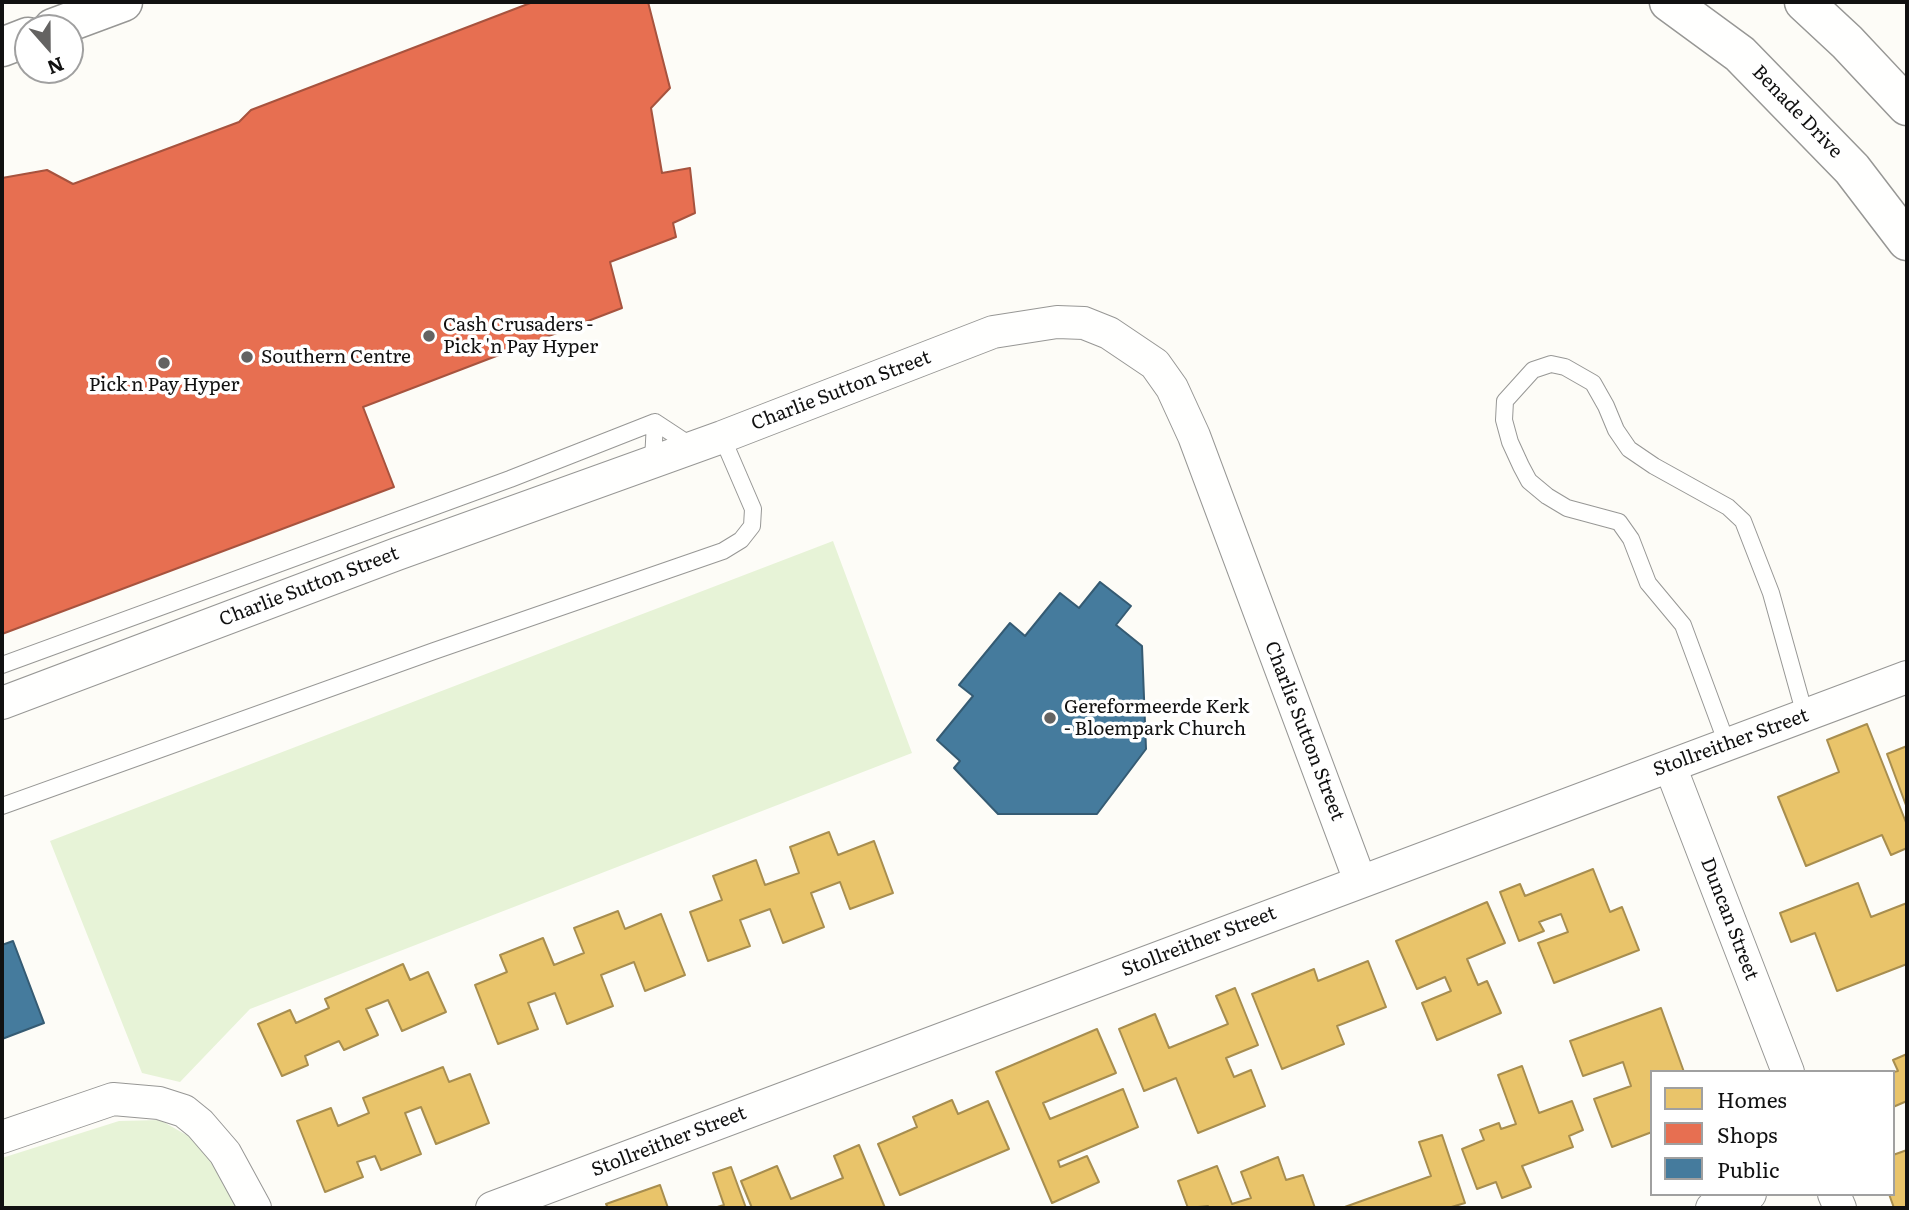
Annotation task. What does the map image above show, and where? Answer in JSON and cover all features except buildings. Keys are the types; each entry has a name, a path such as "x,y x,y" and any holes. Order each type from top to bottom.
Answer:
{"street":[{"path":"84,16 123,2"},
{"name":"Benade Drive","path":"1669,2 1749,64 1852,169 1907,241"},
{"path":"1804,2 1847,42 1907,106"},
{"path":"1847,42 1907,74"},
{"name":"Charlie Sutton Street","path":"2,703 397,554 708,442 993,332 1056,322 1084,323 1109,333 1155,364 1172,388 1194,436 1360,881"},
{"name":"Stollreither Street","path":"492,1208 1907,677"},
{"name":"Duncan Street","path":"1670,766 1787,1070"},
{"path":"2,1137 113,1099 159,1103 184,1111 200,1124 225,1153 254,1208"},
{"path":"1712,1208 1744,1196"}],"lane":[{"path":"1727,744 1683,625 1648,583 1631,539 1619,522 1567,508 1529,481 1521,466 1504,420 1505,401 1533,370 1551,364 1564,367 1593,383 1616,430 1629,449 1728,507 1743,521 1772,593 1805,715"},
{"path":"653,461 655,422"},
{"path":"2,666 510,480 655,422 708,442 752,509 752,526 741,540 723,551 2,806"}],"green space":[{"path":"833,541 912,753 250,1009 180,1082 142,1073 50,841"},
{"path":"160,1120 190,1137 213,1161 238,1208 2,1208 2,1158 119,1121"}],"place":[{"name":"Cash Crusaders - Pick 'n Pay Hyper","path":"429,336"},
{"name":"Southern Centre","path":"247,357"},
{"name":"Pick n Pay Hyper","path":"164,363"},
{"name":"Gereformeerde Kerk - Bloempark Church","path":"1050,718"}]}
